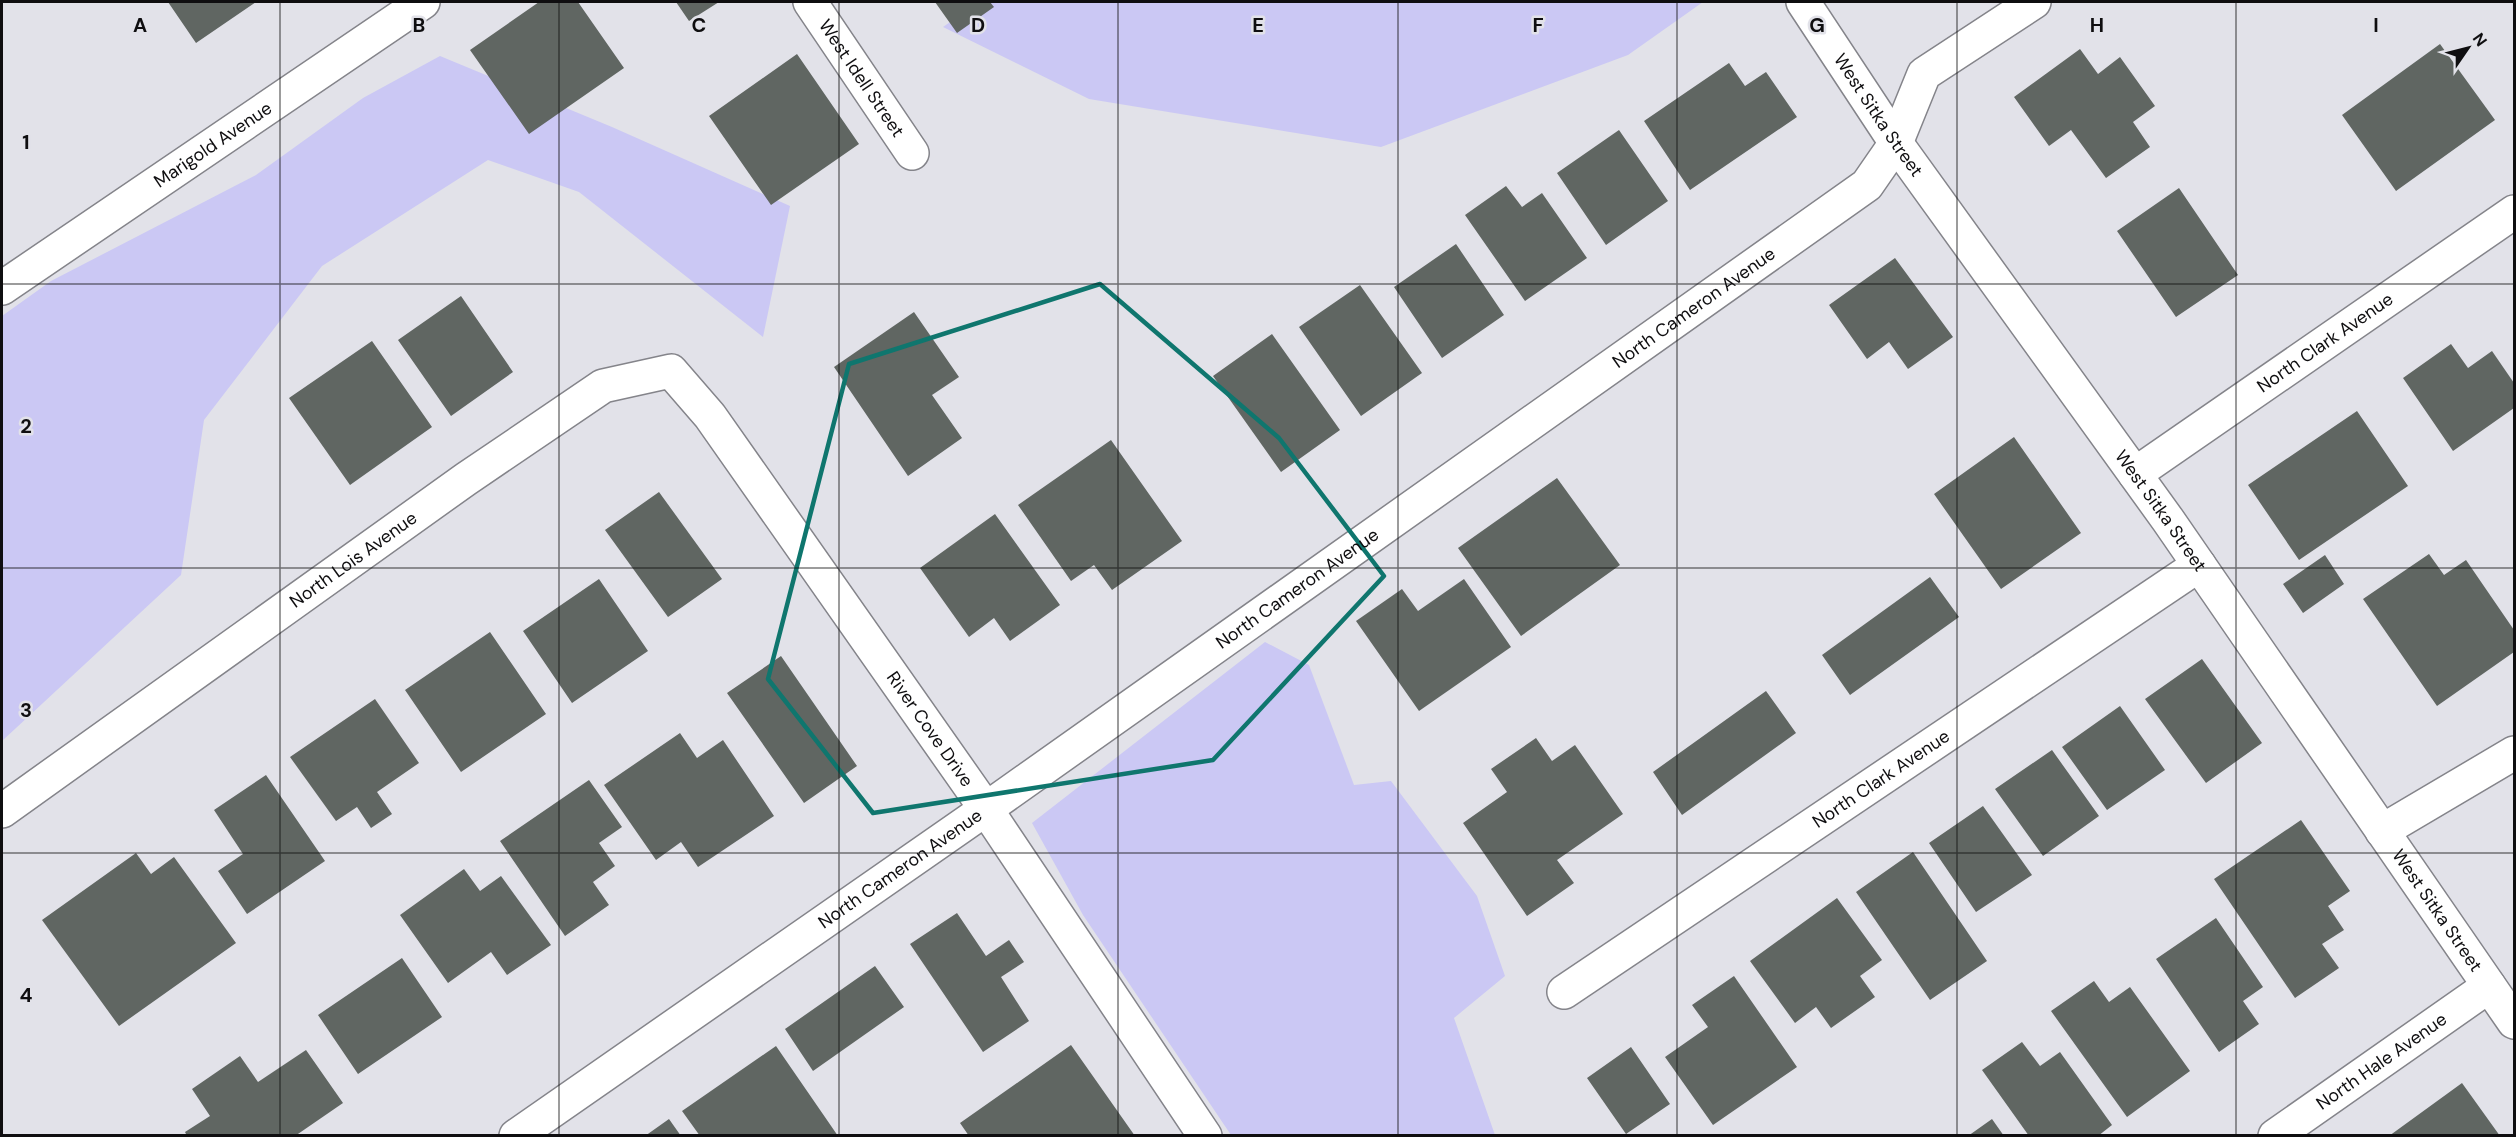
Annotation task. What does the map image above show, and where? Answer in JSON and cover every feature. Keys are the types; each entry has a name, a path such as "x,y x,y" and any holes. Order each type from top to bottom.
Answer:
{"street":[{"name":"Marigold Avenue","path":"2,288 423,2"},
{"name":"West Idell Street","path":"810,2 912,153"},
{"name":"West Sitka Street","path":"1803,2 1896,143 2199,565 2514,1022"},
{"name":"North Cameron Avenue","path":"516,1136 986,809 1868,185 1896,143 1924,74 2034,2"},
{"name":"North Clark Avenue","path":"2135,474 2514,212"},
{"name":"North Lois Avenue","path":"2,811 457,486 603,386 671,371 710,416"},
{"name":"River Cove Drive","path":"710,416 986,809 1205,1136"},
{"name":"North Clark Avenue","path":"1564,992 2199,565"},
{"path":"2382,831 2514,753"},
{"name":"North Hale Avenue","path":"2275,1136 2489,986"}],"highlighted area":[{"path":"1100,284 1279,438 1384,576 1213,760 873,813 768,679 849,364"}],"shaded area":[{"path":"979,2 1703,2 1628,55 1381,147 1089,99 943,27"},
{"path":"440,56 612,127 790,206 763,337 579,192 488,160 322,266 204,420 181,575 2,741 2,316 51,281 256,175 363,98"},
{"path":"1265,642 1309,665 1354,785 1391,781 1477,896 1505,976 1454,1018 1495,1135 1231,1135 1083,915 1032,823"}],"building":[{"path":"168,2 256,2 196,43"},
{"path":"539,2 578,2 624,68 529,134 470,50"},
{"path":"676,2 719,2 689,21"},
{"path":"935,2 990,2 994,7 957,33"},
{"path":"2440,44 2495,120 2396,191 2342,115"},
{"path":"2080,49 2098,74 2120,57 2155,106 2133,122 2150,147 2106,178 2071,130 2049,146 2014,97"},
{"path":"797,54 859,144 771,205 709,116"},
{"path":"1729,63 1745,86 1766,72 1797,117 1690,190 1644,121"},
{"path":"1619,130 1668,201 1606,245 1557,173"},
{"path":"1506,186 1522,207 1542,193 1587,258 1525,301 1465,215"},
{"path":"2179,188 2238,275 2176,317 2117,231"},
{"path":"1456,244 1504,315 1442,358 1394,287"},
{"path":"1895,258 1953,337 1908,369 1889,342 1867,359 1829,305"},
{"path":"1360,285 1422,373 1361,416 1299,327"},
{"path":"461,296 513,372 451,416 398,340"},
{"path":"914,312 959,377 932,395 962,438 908,476 834,367"},
{"path":"1272,334 1340,430 1281,472 1213,376"},
{"path":"372,341 432,427 350,485 289,398"},
{"path":"2451,344 2468,368 2492,351 2514,383 2514,408 2453,451 2403,378"},
{"path":"2357,411 2408,486 2299,560 2248,485"},
{"path":"2014,437 2081,533 2001,589 1934,494"},
{"path":"1111,440 1182,541 1112,590 1094,565 1071,581 1018,505"},
{"path":"1557,478 1620,565 1521,636 1458,548"},
{"path":"659,492 722,579 668,617 605,530"},
{"path":"995,514 1060,605 1010,641 994,618 969,637 920,568"},
{"path":"2429,554 2444,575 2466,560 2514,630 2514,652 2437,706 2363,599"},
{"path":"2325,555 2344,584 2303,613 2283,584"},
{"path":"1930,577 1959,617 1850,695 1822,655"},
{"path":"599,579 648,651 572,703 523,631"},
{"path":"1464,579 1511,647 1419,711 1356,621 1402,589 1418,611"},
{"path":"490,632 546,714 461,772 405,690"},
{"path":"781,656 857,766 804,803 727,693"},
{"path":"2202,659 2262,743 2206,783 2145,699"},
{"path":"1766,691 1796,733 1682,815 1653,772"},
{"path":"375,699 419,763 377,792 392,814 371,828 357,807 336,821 290,757"},
{"path":"2120,706 2165,770 2107,810 2062,747"},
{"path":"680,733 697,758 723,740 774,816 698,867 681,842 656,860 604,785"},
{"path":"1536,738 1552,761 1575,745 1623,814 1557,860 1574,883 1527,916 1463,823 1507,792 1491,769"},
{"path":"2052,750 2099,816 2043,856 1995,789"},
{"path":"266,775 325,861 247,914 218,871 243,854 214,810"},
{"path":"589,780 622,827 599,843 615,866 593,882 609,905 565,936 500,841"},
{"path":"1983,806 2032,875 1976,912 1929,843"},
{"path":"2301,820 2350,891 2328,906 2344,930 2322,944 2339,968 2295,998 2214,879"},
{"path":"1913,852 1987,961 1930,1000 1856,892"},
{"path":"136,853 151,874 174,857 236,943 119,1026 42,920"},
{"path":"464,869 480,891 501,876 551,945 507,975 491,952 448,983 400,915"},
{"path":"1837,898 1882,960 1860,976 1875,997 1831,1028 1816,1007 1795,1023 1750,961"},
{"path":"957,913 986,956 1009,940 1024,962 1001,977 1029,1021 983,1052 910,944"},
{"path":"2216,918 2263,987 2243,1001 2259,1024 2219,1052 2156,959"},
{"path":"402,958 442,1017 358,1074 318,1015"},
{"path":"875,966 904,1007 813,1071 785,1029"},
{"path":"1734,976 1797,1067 1713,1125 1665,1057 1708,1027 1692,1005"},
{"path":"2094,981 2109,1002 2130,987 2190,1071 2127,1117 2051,1011"},
{"path":"2022,1042 2040,1066 2060,1052 2112,1125 2098,1136 2029,1136 1982,1070"},
{"path":"1071,1045 1135,1136 969,1136 960,1123"},
{"path":"776,1046 838,1136 700,1136 682,1111"},
{"path":"1631,1047 1670,1104 1626,1134 1587,1078"},
{"path":"306,1050 343,1103 295,1136 187,1136 185,1132 210,1116 192,1089 240,1056 258,1082"},
{"path":"2462,1083 2500,1136 2389,1136"},
{"path":"669,1119 681,1136 645,1136"},
{"path":"1992,1119 2004,1136 1968,1136"}]}
